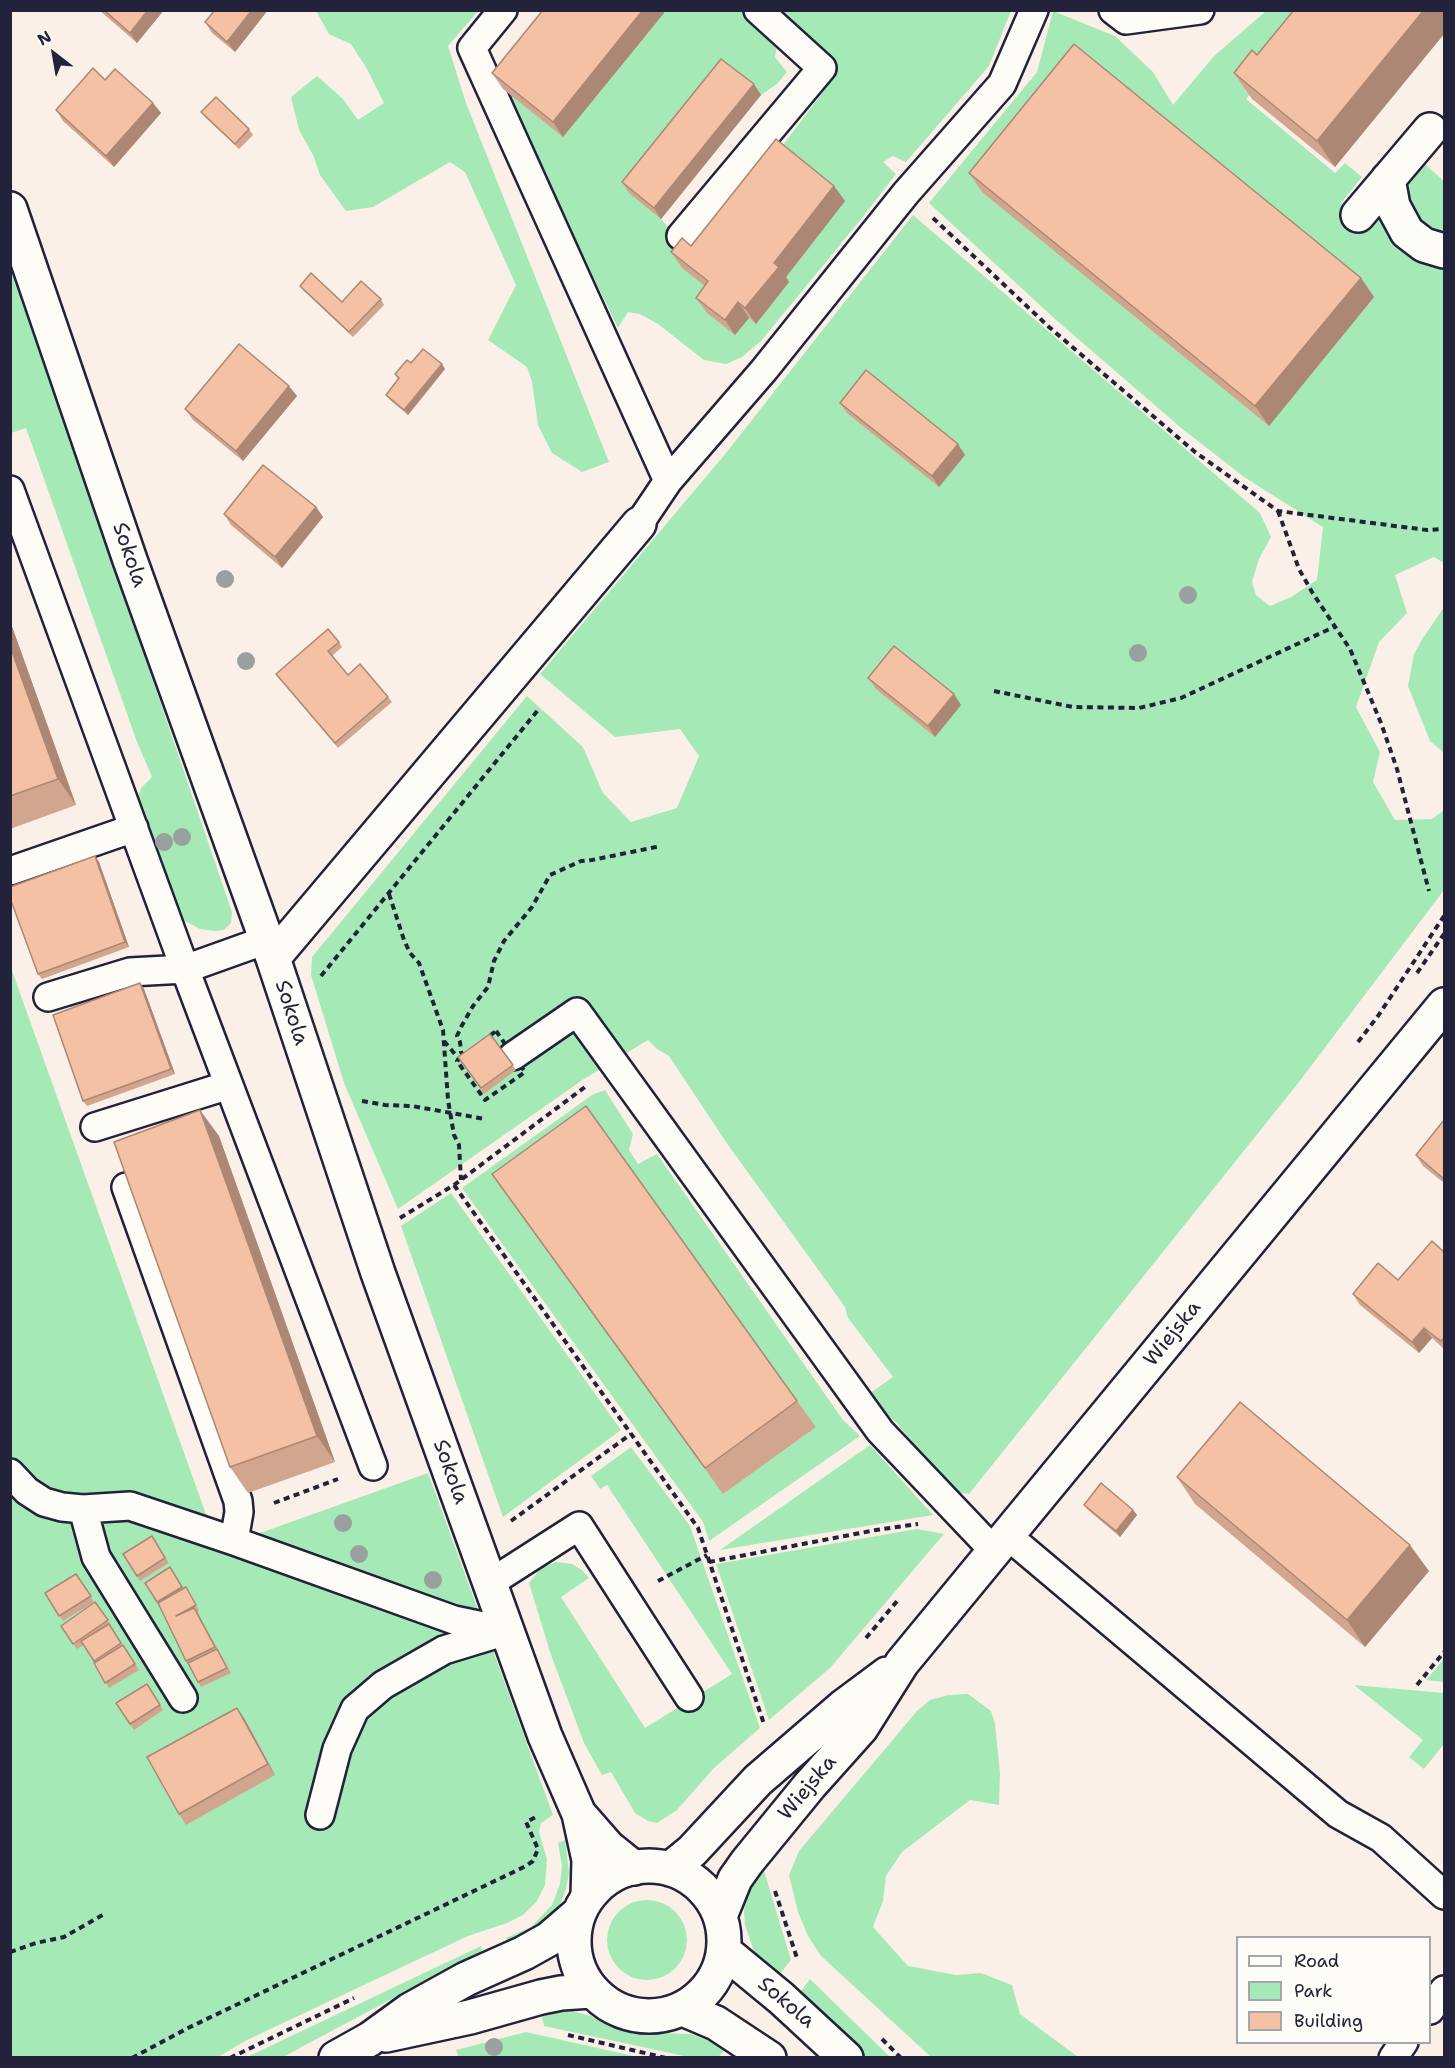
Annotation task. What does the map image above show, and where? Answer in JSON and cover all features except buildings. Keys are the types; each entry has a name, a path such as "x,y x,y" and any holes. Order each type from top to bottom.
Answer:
{"street":[{"path":"1358,215 1388,179 1440,128"},
{"path":"1388,179 1393,206 1407,232 1424,245 1444,251"},
{"name":"Sokola","path":"10,209 134,571 270,949 378,1273 503,1576 507,1631 545,1736 579,1814 589,1860 583,1905"},
{"path":"270,949 639,524"},
{"name":"Wiejska","path":"720,1916 735,1879 747,1862 810,1785 861,1728 902,1663 1444,1005"},
{"name":"Wiejska","path":"670,1869 692,1851 758,1780 844,1706 902,1663"},
{"name":"Sokola","path":"579,1814 608,1847 634,1868"},
{"path":"336,2058 370,2039 410,2010 549,1939 583,1905 601,1882 617,1873 634,1868 652,1865 670,1869 686,1875 701,1886 712,1899 720,1916 724,1933 724,1951 720,1969 711,1984 699,1997 683,2009 663,2016 643,2017 623,2013 606,2003 591,1990 580,1973 574,1954 573,1934 583,1905"},
{"name":"Sokola","path":"724,1951 781,1998 846,2058"},
{"path":"370,2039 470,2017 541,1997 591,1990"},
{"path":"683,2009 716,2023 769,2058"}],"lane":[{"path":"503,10 472,48 668,482"},
{"path":"681,237 822,68 758,10"},
{"path":"639,524 668,482 764,370 906,193 1002,84 1034,10"},
{"path":"1113,10 1126,20 1200,10"},
{"path":"10,490 185,969 373,1466"},
{"path":"10,870 134,828"},
{"path":"48,997 130,972 185,969 270,949"},
{"path":"513,1056 577,1012 880,1431 969,1523 1001,1544 1338,1814 1381,1838 1444,1894"},
{"path":"95,1127 229,1085"},
{"path":"126,1187 238,1501 239,1512 234,1540"},
{"path":"10,1473 27,1491 44,1502 83,1509 130,1506 234,1540 454,1620 507,1631"},
{"path":"83,1509 96,1557 183,1698"},
{"path":"503,1576 579,1526 690,1697"},
{"path":"320,1815 337,1749 355,1709 384,1685 444,1650 507,1631"},
{"path":"1431,2009 1444,1990"},
{"path":"1393,2058 1403,2044"}],"path":[{"path":"906,193 1049,327 1196,452 1278,511 1427,530 1444,530"},
{"path":"1278,511 1299,569 1350,649 1381,723 1397,769 1429,891"},
{"path":"994,691 1073,707 1139,708 1181,698 1335,626"},
{"path":"320,978 544,703"},
{"path":"464,1056 457,1036 461,1027 488,987 494,962 504,941 532,907 550,875 581,861 661,846"},
{"path":"389,894 404,940 418,963 438,1013 444,1041 450,1113 454,1135 459,1145 461,1180"},
{"path":"1356,1044 1378,1016 1444,916"},
{"path":"444,1041 459,1059"},
{"path":"395,1222 461,1180 615,1064"},
{"path":"362,1101 412,1106 485,1119"},
{"path":"454,1185 698,1528 767,1732"},
{"path":"503,1576 501,1528 631,1434"},
{"path":"290,1497 345,1476"},
{"path":"709,1562 876,1530 917,1524 969,1523"},
{"path":"626,1599 707,1555"},
{"path":"859,1646 899,1598"},
{"path":"1417,1685 1444,1652"},
{"path":"132,2058 188,2028 526,1866"},
{"path":"773,1884 796,1957 801,1962"},
{"path":"10,1952 36,1942 64,1937 106,1913"},
{"path":"878,2035 902,2058"}],"green space":[{"path":"316,11 478,11 448,46 466,103 609,462 582,472 552,453 538,425 532,382 527,367 488,340 516,285 465,172 450,162 373,207 346,211 320,175 313,155 299,130 291,97 317,76 343,99 358,120 384,103 351,44 329,34"},
{"path":"661,11 746,11 774,38 777,46 775,57 787,72 777,84 761,95 661,219 693,254 719,297 735,335 749,318 756,323 784,278 780,149 826,88 819,82 778,11 1011,11 989,66 906,162 893,156 883,162 896,174 862,218 761,341 742,357 726,364 704,360 658,324 640,314 628,312 618,328 503,89"},
{"path":"1053,11 1115,36 1153,72 1173,105 1214,56 1266,11 1329,11 1246,99 1335,173 1345,163 1362,177 1341,203 1360,219 1374,202 1444,262 1444,563 1434,557 1395,575 1407,613 1379,642 1356,707 1380,752 1373,782 1395,820 1432,819 1444,810 1444,890 1299,1082 969,1494 950,1491 896,1422 866,1396 893,1377 848,1318 845,1307 726,1142 669,1056 648,1040 584,1079 398,1209 344,1083 311,975 312,957 527,696 583,747 603,793 631,822 677,808 699,756 680,729 615,737 540,674 726,453 913,215 1260,513 1271,537 1259,559 1252,582 1256,595 1270,606 1291,597 1317,580 1323,527 1244,477 1180,427 1055,319 929,203 1037,72"},
{"path":"1420,160 1444,181 1444,235 1429,230 1415,218 1407,203 1406,185"},
{"path":"10,263 232,912 231,923 224,930 200,929 181,919 138,797 141,788 152,777 137,742 26,428 11,433"},
{"path":"1444,607 1444,753 1430,741 1408,686 1414,654"},
{"path":"10,965 218,1548 428,1473 553,1815 541,1823 539,1832 547,1859 545,1885 537,1901 523,1915 468,1936 247,2040 218,2057 11,2057"},
{"path":"605,1090 633,1134 629,1150 638,1164 657,1154 843,1420 860,1436 709,1541 703,1522 462,1188 592,1095"},
{"path":"451,1193 621,1430 503,1517 401,1226"},
{"path":"870,1445 933,1515 720,1550"},
{"path":"631,1447 690,1526 760,1728 714,1768 677,1810 657,1823 648,1821 635,1813 611,1772 602,1775 584,1743 551,1655 529,1583 541,1568 556,1562 572,1564 589,1578 561,1597 645,1728 732,1674 607,1485 600,1489 591,1476"},
{"path":"917,1529 944,1534 830,1668 769,1720 716,1564"},
{"path":"1444,1659 1444,1682 1426,1680"},
{"path":"1354,1685 1444,1693 1444,1744 1424,1769 1409,1757 1423,1740"},
{"path":"968,1694 991,1711 995,1724 1000,1773 999,1805 970,1800 902,1852 886,1876 883,1901 873,1927 908,1966 956,1975 981,1973 1012,1985 1020,2014 1078,2057 931,2057 821,1956 808,1936 798,1912 789,1875 799,1851 917,1711 930,1700 948,1695"},
{"path":"565,1840 569,1872 560,1905 548,1923 509,1944 506,1938 531,1927 552,1905 560,1884 562,1866 558,1843"},
{"path":"762,1864 791,1960 776,1979 755,1954 745,1925 744,1910 748,1890"},
{"path":"647,1900 662,1903 675,1912 684,1925 687,1940 684,1955 675,1968 662,1977 647,1980 632,1977 619,1968 610,1955 607,1940 610,1925 619,1912 632,1903"},
{"path":"481,1946 483,1953 427,1980 283,2057 247,2057"},
{"path":"810,1979 890,2057 861,2055 798,1995"},
{"path":"568,2010 591,2016 630,2032 690,2034 727,2046 719,2057 689,2057 544,2026 541,2012"},
{"path":"526,2032 638,2057 459,2058 456,2050"}]}
